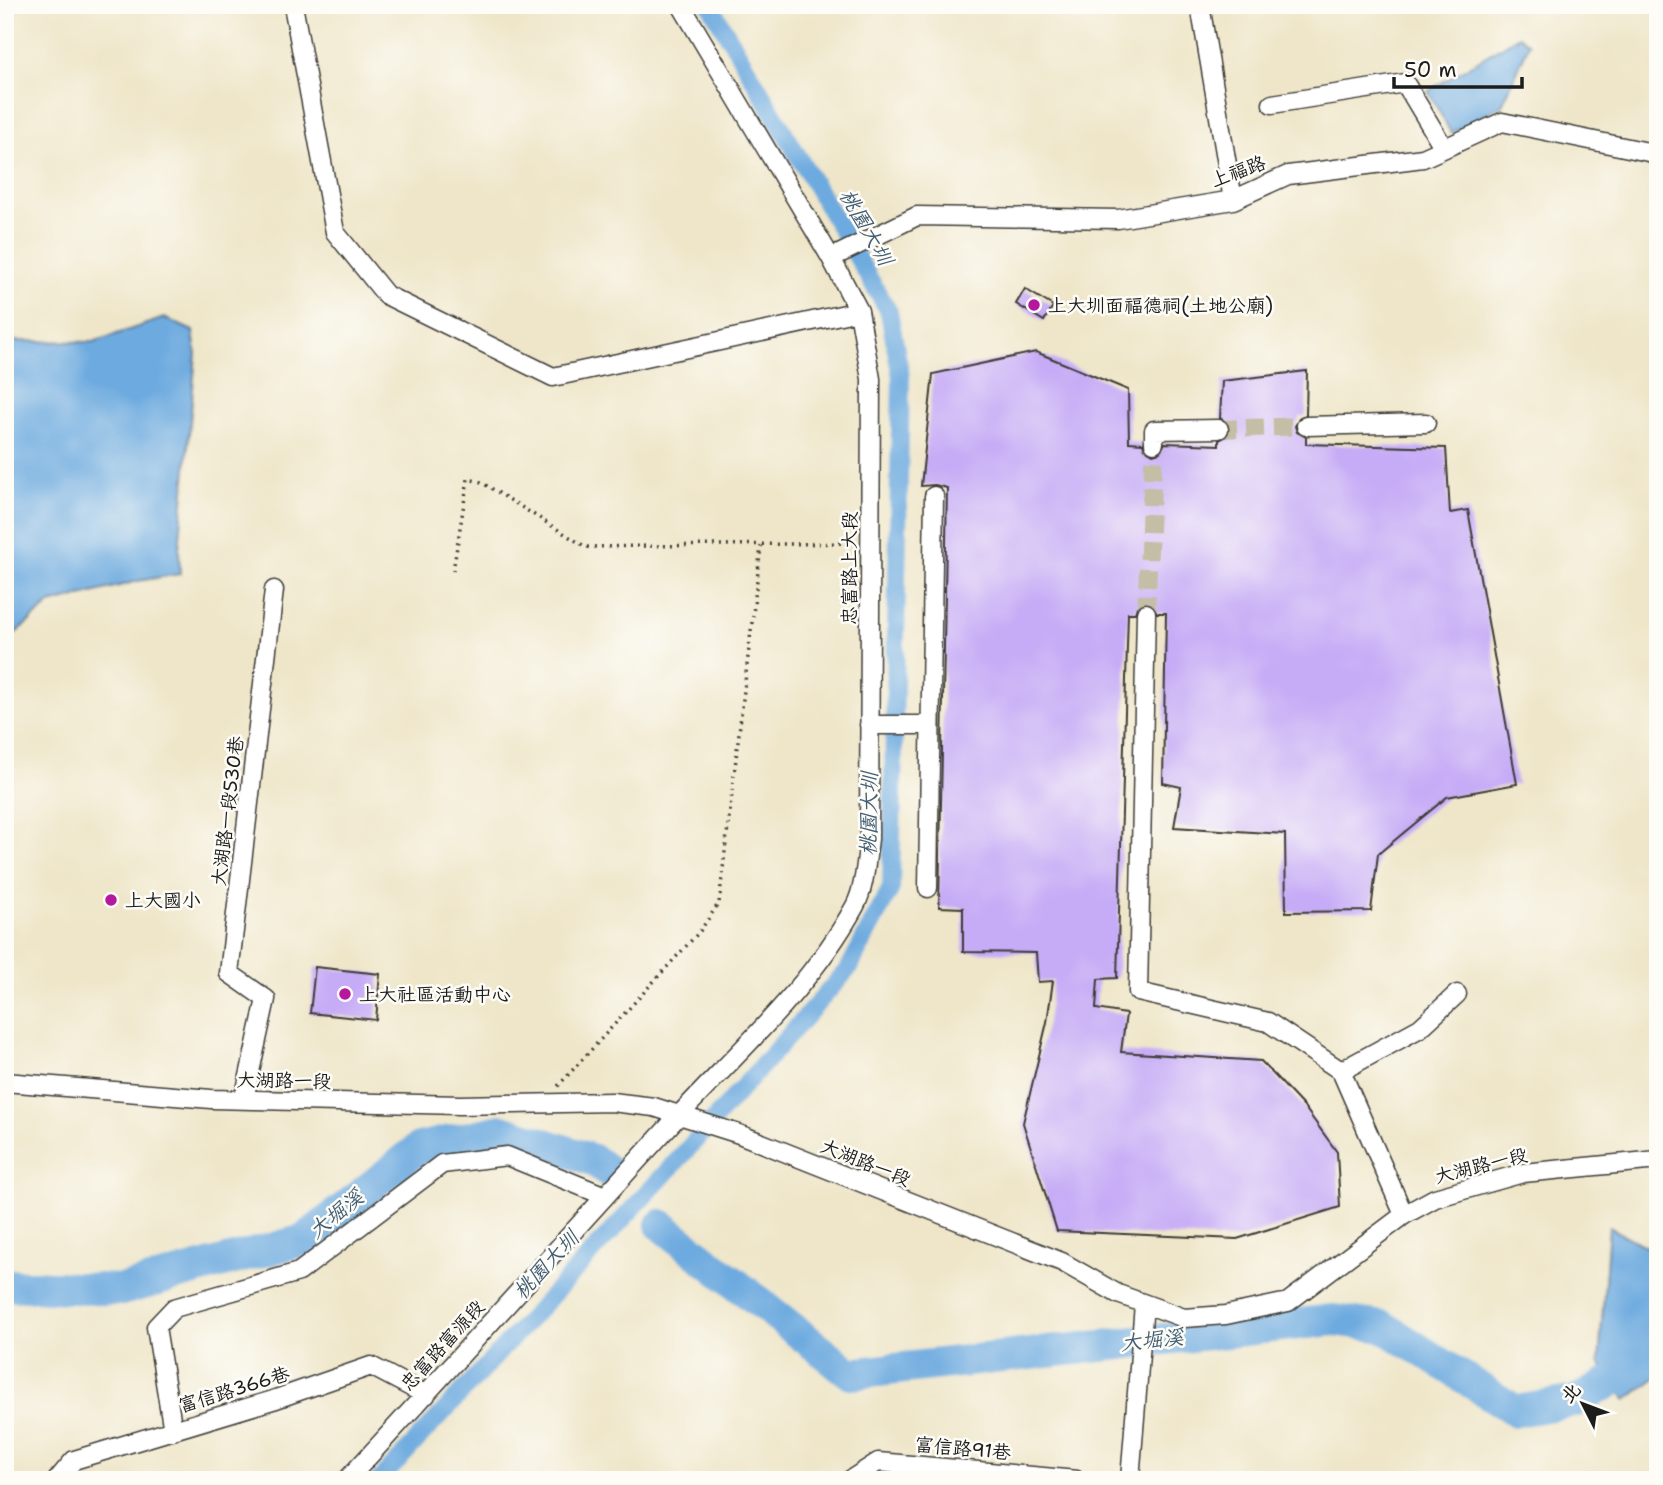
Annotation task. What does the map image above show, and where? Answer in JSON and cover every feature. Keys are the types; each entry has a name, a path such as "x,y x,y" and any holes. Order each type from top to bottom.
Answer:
{"street":[{"path":"293,5 335,232 386,295 553,377 859,311"},
{"name":"忠富路上大段","path":"681,5 837,255 859,311 871,379 872,724 869,839 857,903 829,949 793,995 681,1114"},
{"path":"1200,5 1233,200"},
{"path":"1272,104 1405,83 1444,148"},
{"name":"上福路","path":"837,255 916,216 1118,219 1233,200 1288,175 1423,158 1502,122 1658,154"},
{"path":"1306,426 1426,423"},
{"path":"1154,443 1154,430 1219,429"},
{"path":"928,888 934,496"},
{"name":"大湖路一段530巷","path":"244,1100 266,999 229,973 274,590"},
{"path":"1146,613 1138,992 1268,1022 1341,1071 1404,1214"},
{"path":"872,724 930,724"},
{"path":"1341,1071 1420,1028 1457,994"},
{"name":"大湖路一段","path":"5,1082 244,1100 460,1105 612,1102 681,1114 739,1134 1062,1262 1118,1294 1184,1318 1226,1315 1288,1302 1404,1214 1435,1198 1523,1173 1658,1160"},
{"name":"忠富路富源段","path":"347,1480 681,1114"},
{"path":"173,1430 156,1327 174,1308 299,1272 442,1164 507,1156 605,1196"},
{"path":"1130,1480 1143,1304"},
{"name":"富信路366巷","path":"57,1480 74,1460 273,1400 371,1366 426,1395"},
{"name":"富信路91巷","path":"850,1480 878,1462 1077,1480"}],"path":[{"path":"453,571 468,479 481,482 586,547 870,542"},
{"path":"543,1103 700,931 719,903 761,546"}],"water":[{"path":"1519,36 1529,44 1502,105 1451,133 1428,91"},
{"path":"164,318 193,331 196,353 179,550 180,574 138,581 50,604 5,642 5,341 93,342"},
{"path":"1609,1227 1658,1253 1658,1376 1626,1400 1599,1362"}],"building":[{"name":"上大圳面福德祠(土地公廟)","path":"1025,289 1053,306 1044,321 1016,304"},
{"path":"1036,352 1128,390 1129,442 1143,443 1145,449 1153,454 1160,452 1165,443 1219,445 1219,440 1229,435 1229,424 1220,418 1222,381 1307,371 1306,415 1300,417 1295,426 1297,432 1306,437 1306,444 1446,448 1450,513 1468,510 1517,784 1447,797 1378,854 1371,911 1286,912 1285,834 1174,827 1181,787 1163,783 1166,613 1157,613 1152,604 1146,602 1137,607 1135,613 1128,613 1117,978 1098,979 1096,1009 1126,1014 1121,1052 1261,1061 1305,1108 1337,1152 1340,1207 1237,1239 1057,1231 1023,1123 1047,1022 1053,981 1038,982 1036,953 963,952 963,908 939,907 947,488 921,486 933,374"},
{"name":"上大社區活動中心","path":"315,967 380,974 376,1020 310,1013"}],"waterway":[{"name":"桃園大圳","path":"380,1480 676,1162 849,968 891,888 901,377 889,312 710,5"},
{"name":"大堀溪","path":"5,1285 121,1290 304,1240 419,1148 502,1130 593,1160 608,1171"},
{"name":"大堀溪","path":"661,1225 851,1374 1334,1320 1384,1327 1516,1411 1576,1401 1658,1356"}],"tunnel":[{"path":"1219,429 1306,426"},
{"path":"1146,613 1154,443"}],"place":[{"name":"上大圳面福德祠(土地公廟)","path":"1034,305"},
{"name":"上大國小","path":"111,900"},
{"name":"上大社區活動中心","path":"345,994"}]}
